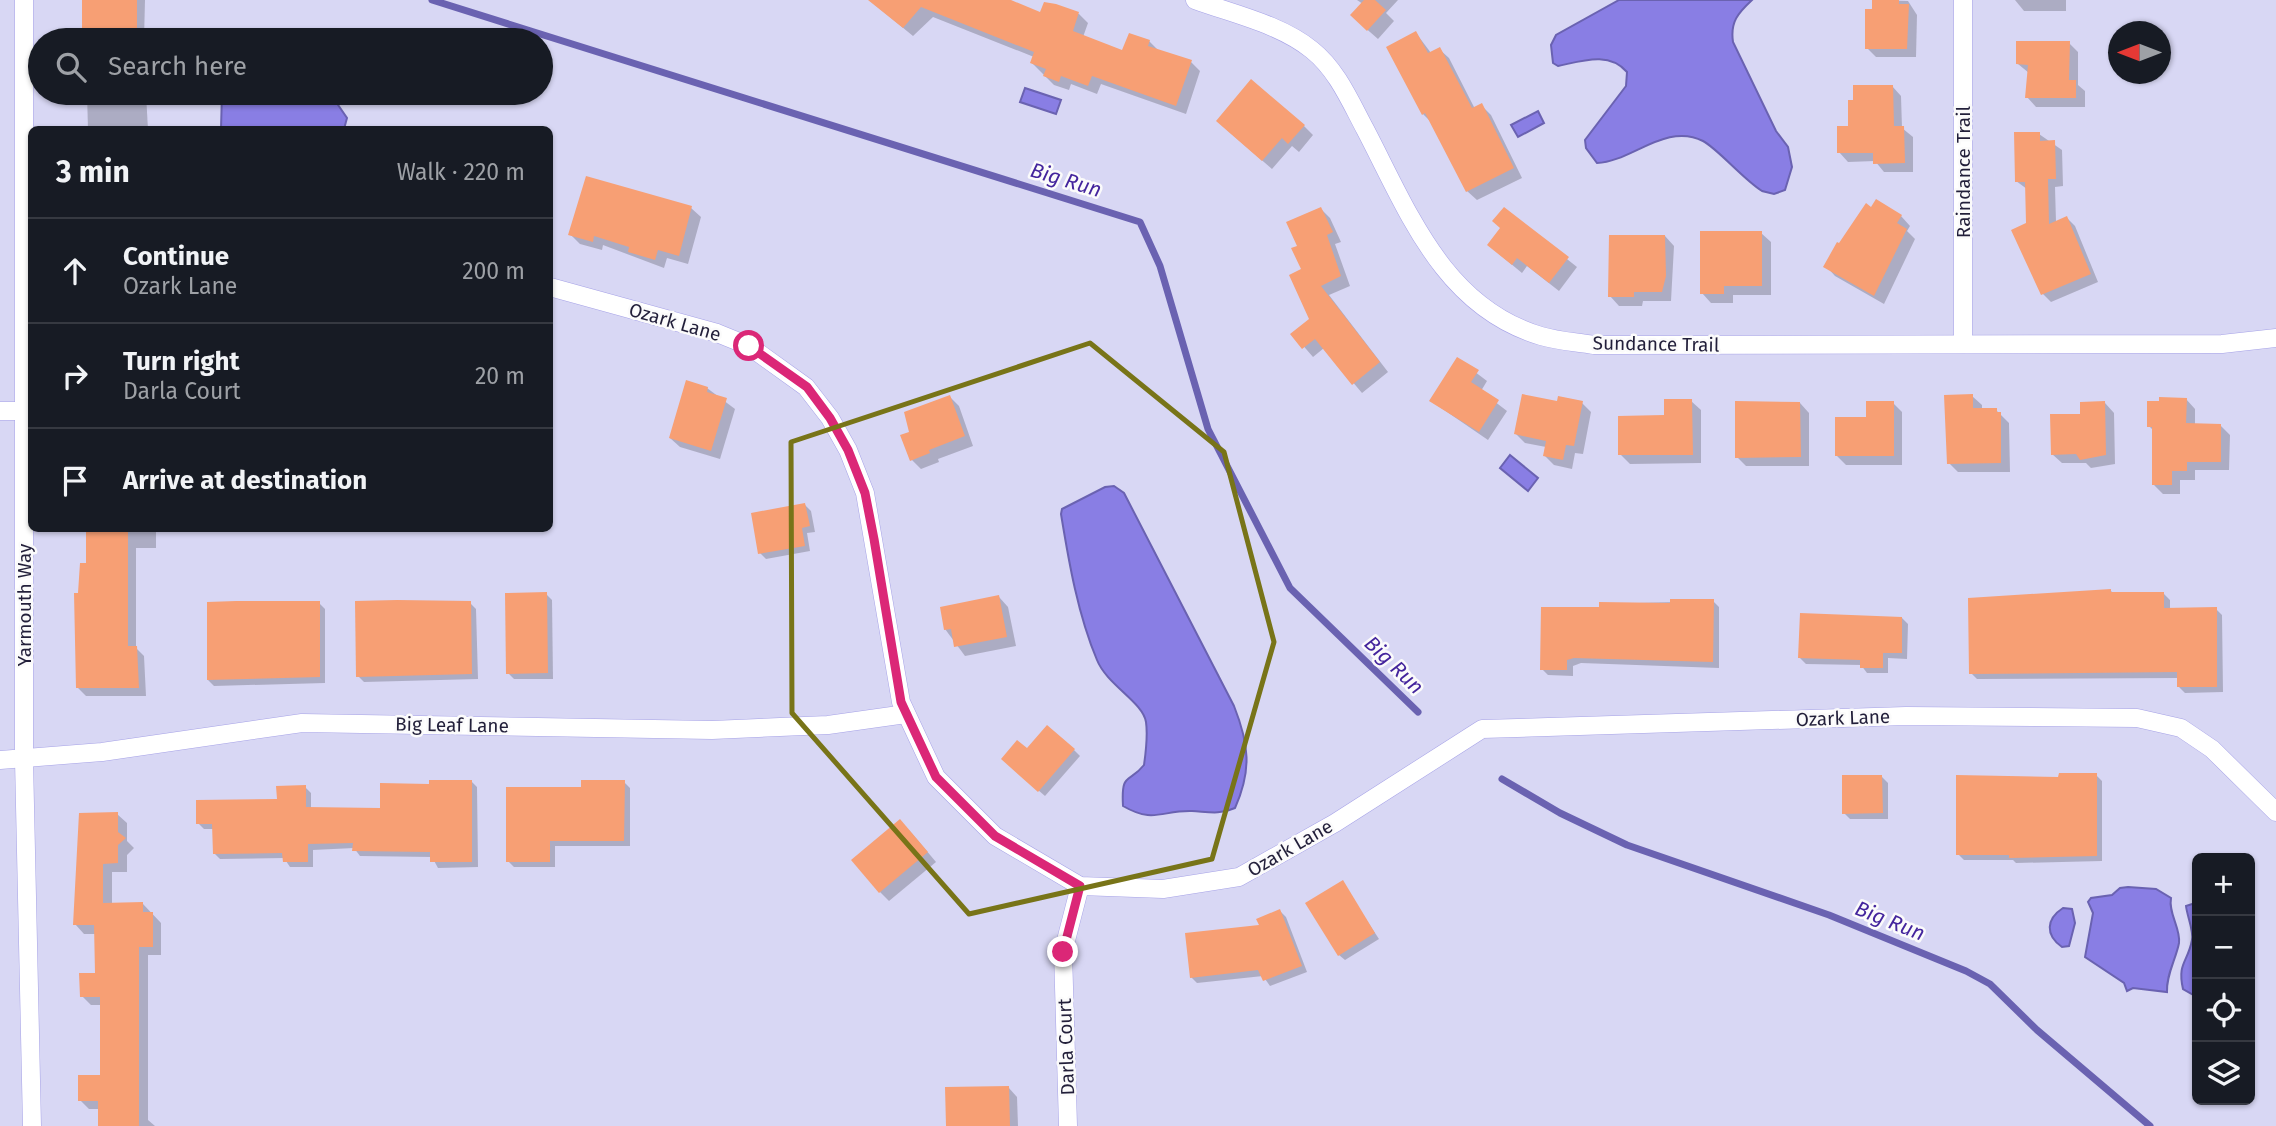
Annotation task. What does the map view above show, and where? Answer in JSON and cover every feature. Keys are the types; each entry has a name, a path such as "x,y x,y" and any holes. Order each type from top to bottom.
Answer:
{"street":[{"name":"Yarmouth Way","path":"24,0 24,760 33,1126"},
{"name":"Sundance Trail","path":"1195,0 1284,32 1312,50 1341,82 1433,257 1468,296 1493,314 1541,336 1594,345 2222,344 2276,338"},
{"name":"Raindance Trail","path":"1963,0 1963,344"},
{"name":"Ozark Lane","path":"553,289 728,337 749,346 807,387 836,429 865,493 901,702 936,777 995,836 1080,886 1163,889 1239,877 1335,823 1482,729 1906,716 2137,718 2181,729 2212,749 2276,812"},
{"path":"0,411 25,411"},
{"name":"Big Leaf Lane","path":"0,760 24,760 302,723 712,730 828,725 906,714"},
{"name":"Darla Court","path":"1068,1126 1063,952 1080,886"}],"highlighted area":[{"path":"1090,343 1224,452 1274,642 1212,859 969,914 792,713 791,442"}],"shaded area":[{"path":"1619,0 1752,0 1736,18 1733,42 1776,131 1788,147 1792,167 1785,190 1774,194 1762,191 1709,145 1689,136 1662,139 1610,161 1597,163 1586,148 1585,140 1626,86 1627,72 1612,62 1595,59 1558,66 1553,63 1551,45 1556,35"},
{"path":"1025,88 1061,100 1056,114 1020,102"},
{"path":"222,105 338,105 347,118 345,126 221,126"},
{"path":"1538,111 1544,123 1518,137 1511,125"},
{"path":"1510,455 1538,478 1528,491 1500,468"},
{"path":"1114,486 1124,493 1239,720 1245,745 1246,769 1235,808 1224,812 1182,811 1151,815 1123,806 1125,783 1144,765 1146,722 1138,707 1102,669 1090,643 1079,607 1061,514 1062,509 1105,487"},
{"path":"2120,888 2156,889 2171,898 2179,943 2168,979 2167,992 2133,988 2127,991 2124,983 2085,957 2093,913 2088,902 2091,898 2112,895"},
{"path":"2192,904 2192,936 2191,928 2186,906"},
{"path":"2063,908 2072,909 2075,923 2069,946 2062,947 2050,932 2050,927 2053,917"},
{"path":"2192,936 2192,994 2183,989 2181,973"}],"building":[{"path":"82,0 137,0 137,28 82,28"},
{"path":"868,0 1011,0 1040,12 1044,2 1056,4 1079,12 1073,31 1122,50 1129,33 1150,40 1148,46 1192,60 1176,106 1092,76 1088,86 1061,76 1059,82 1043,76 1046,69 1030,63 1034,52 921,7 903,28"},
{"path":"1364,0 1375,0 1386,10 1367,31 1350,15"},
{"path":"1872,0 1899,0 1899,4 1909,4 1907,49 1865,49 1865,9 1872,9"},
{"path":"1416,31 1428,53 1440,47 1472,108 1482,103 1514,168 1466,192 1425,113 1422,115 1386,47"},
{"path":"2016,41 2070,41 2069,80 2076,80 2076,98 2025,98 2028,65 2016,64"},
{"path":"1251,79 1305,125 1288,144 1282,138 1262,161 1216,121"},
{"path":"1853,85 1893,85 1894,126 1904,126 1905,163 1873,164 1873,153 1837,153 1837,126 1848,126 1848,100 1853,100"},
{"path":"2014,132 2040,132 2040,141 2055,140 2056,179 2048,179 2049,224 2067,216 2091,274 2041,295 2011,230 2026,223 2025,182 2015,182"},
{"path":"586,176 692,206 679,256 658,250 655,260 628,252 629,247 594,236 593,242 568,235"},
{"path":"1876,199 1902,215 1897,223 1907,229 1874,296 1823,267 1837,242 1839,243 1866,203 1871,207"},
{"path":"1321,207 1333,232 1327,235 1341,276 1321,286 1380,362 1352,385 1315,339 1302,349 1290,334 1309,319 1289,275 1301,269 1291,248 1297,246 1286,222"},
{"path":"1504,207 1569,257 1549,283 1517,258 1512,265 1487,245 1500,228 1492,221"},
{"path":"1700,231 1762,231 1762,286 1724,286 1724,294 1700,294"},
{"path":"1609,235 1665,235 1666,276 1662,292 1634,292 1634,297 1608,297"},
{"path":"1457,357 1479,370 1471,382 1499,400 1479,432 1429,401"},
{"path":"686,380 708,387 707,392 727,398 711,451 669,438"},
{"path":"1522,394 1557,401 1558,396 1583,401 1574,446 1566,445 1563,460 1543,456 1546,441 1514,434"},
{"path":"1973,394 1973,408 1997,408 1997,412 2001,412 2001,463 1947,464 1944,395"},
{"path":"950,395 965,436 929,450 930,453 910,461 900,435 909,432 904,412"},
{"path":"2159,397 2187,398 2186,423 2221,424 2221,462 2187,462 2187,471 2172,471 2172,485 2152,485 2152,427 2147,427 2147,401 2159,401"},
{"path":"1664,399 1692,399 1693,455 1618,455 1618,416 1664,415"},
{"path":"1735,401 1800,402 1801,457 1735,458"},
{"path":"1866,401 1894,401 1894,456 1835,456 1835,417 1866,417"},
{"path":"2105,401 2106,455 2080,460 2076,454 2051,455 2050,414 2080,414 2080,402"},
{"path":"805,503 810,526 802,528 805,546 758,554 751,513"},
{"path":"86,532 128,532 128,646 137,646 139,688 76,688 74,593 78,593 80,563 86,563"},
{"path":"2111,589 2111,592 2164,592 2164,608 2217,607 2217,687 2177,687 2177,672 1969,674 1968,598"},
{"path":"547,592 548,673 506,674 505,593"},
{"path":"999,595 1007,637 954,647 951,629 944,630 940,607"},
{"path":"1670,599 1714,599 1713,662 1574,658 1567,660 1567,670 1540,670 1541,607 1599,607 1599,602 1670,603"},
{"path":"320,601 320,677 207,680 207,602"},
{"path":"355,601 471,601 472,674 356,677"},
{"path":"1800,613 1902,617 1902,653 1883,653 1883,668 1860,668 1860,660 1798,658"},
{"path":"1047,725 1075,749 1038,792 1001,759 1017,740 1027,748"},
{"path":"2059,773 2097,773 2097,856 2009,858 2009,855 1956,855 1956,775 2058,777"},
{"path":"1842,775 1882,775 1883,813 1842,814"},
{"path":"429,780 472,780 472,862 430,862 430,852 352,851 353,843 308,844 308,862 283,862 282,853 213,854 212,824 196,824 196,800 277,799 276,786 306,785 306,807 380,808 380,783 429,784"},
{"path":"581,780 625,780 624,841 550,841 550,862 506,862 506,787 581,787"},
{"path":"118,812 118,832 126,838 118,845 118,863 103,864 103,903 143,902 143,912 153,912 153,947 139,947 139,1126 98,1126 98,1101 78,1101 78,1075 100,1075 100,997 80,997 79,973 95,973 94,925 73,925 79,813"},
{"path":"900,819 928,852 879,893 851,860"},
{"path":"1343,880 1375,933 1338,956 1305,903"},
{"path":"1280,909 1302,966 1263,981 1258,970 1190,978 1185,933 1259,925 1256,919"},
{"path":"1009,1086 1010,1126 946,1126 945,1087"}],"waterway":[{"name":"Big Run","path":"432,0 521,28"},
{"name":"Big Run","path":"553,38 1140,222 1160,266 1208,429 1290,588 1418,712"},
{"name":"Big Run","path":"1502,779 1560,813 1627,845 1829,915 1966,971 1990,984 2037,1030 2150,1126"}],"route":[{"path":"749,346 781,366 807,387 830,418 848,450 865,493 901,702 936,777 995,836 1080,886 1063,952"}]}
